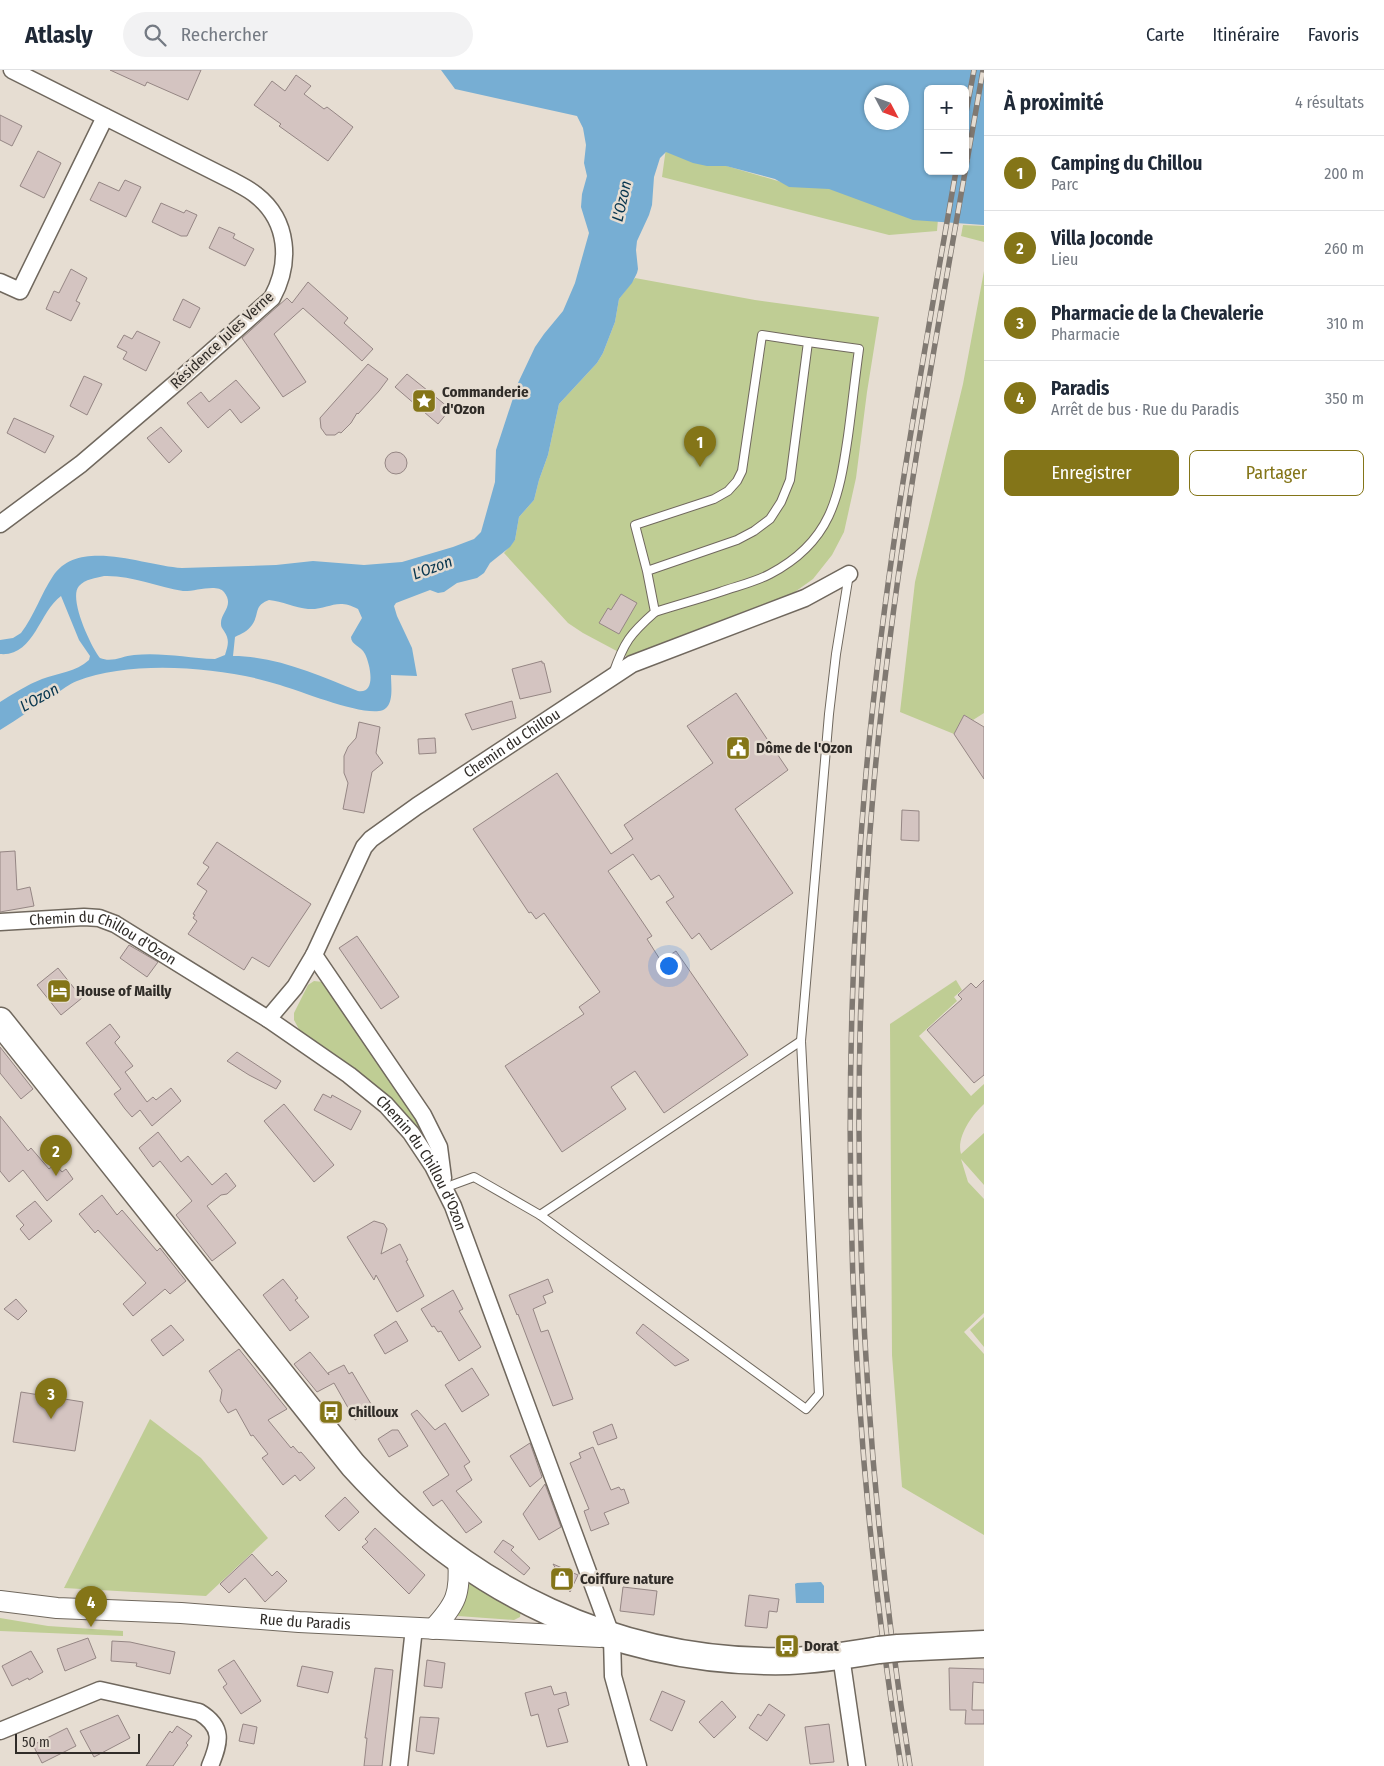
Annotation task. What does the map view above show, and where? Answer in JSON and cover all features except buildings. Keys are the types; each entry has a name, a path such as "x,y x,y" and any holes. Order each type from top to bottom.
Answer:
{"main road":[{"path":"0,1022 376,1490 405,1517 458,1559 496,1584 543,1609 612,1637 676,1652 728,1659 789,1661 889,1649 984,1644"}],"street":[{"name":"Résidence Jules Verne","path":"0,524 81,464 272,298 280,283 285,252 282,233 276,218 261,200 233,181 12,70"},
{"path":"0,282 20,291 106,117"},
{"name":"Chemin du Chillou","path":"268,1019 295,987 314,956 364,847 372,839 416,806 632,664 805,598 849,574"},
{"name":"Chemin du Chillou d'Ozon","path":"0,922 84,917 99,918 115,924 268,1019 349,1074 386,1105 411,1133 433,1166 453,1206 612,1637 613,1676 638,1766"},
{"path":"314,956 423,1115 439,1147 444,1188"},
{"path":"399,1766 423,1628 451,1608 459,1585 458,1559"},
{"name":"Rue du Paradis","path":"0,1601 57,1608 612,1637"},
{"path":"841,1656 856,1766"},
{"path":"0,1731 100,1690 199,1712 212,1720 217,1731 217,1746 210,1766"}],"lane":[{"path":"612,676 620,652 632,632 655,612 747,583 769,574 788,563 819,534 829,518 842,478 859,349 762,334 742,471 737,481 728,491 714,499 635,525 655,612"},
{"path":"647,571 737,540 754,531 770,519 790,480 808,342"},
{"path":"444,1188 474,1177 540,1215 806,1409 819,1394 801,1041 829,714 836,654 849,574"},
{"path":"540,1215 801,1041"}],"green space":[{"path":"666,148 798,187 825,184 938,219 937,231 889,235 662,177"},
{"path":"963,225 984,226 984,242 961,236"},
{"path":"984,271 984,713 973,720 964,715 954,734 900,712 915,582 963,384"},
{"path":"635,278 755,300 879,317 856,478 844,532 832,555 813,579 792,594 628,657 568,623 504,553 515,540 519,517 534,500 548,455 559,404 597,363 615,322 619,299"},
{"path":"956,980 962,990 954,997 957,1001 919,1036 971,1096 984,1084 984,1104 966,1127 960,1147 961,1154 984,1133 984,1185 961,1159 968,1182 984,1199 984,1313 964,1332 984,1354 984,1535 902,1487 892,1355 890,1024"},
{"path":"314,981 323,982 422,1125 434,1154 404,1113 391,1099 356,1070 301,1033 294,1020 294,1013 308,985"},
{"path":"984,1317 984,1347 970,1330"},
{"path":"150,1419 201,1458 268,1538 206,1596 64,1588"},
{"path":"471,1581 521,1610 520,1617 514,1620 458,1616 457,1614 468,1582"},
{"path":"0,1618 48,1626 123,1631 123,1636 0,1631"}],"water":[{"name":"L'Ozon","path":"441,70 984,70 984,225 913,220 829,189 789,187 775,179 726,166 707,166 693,163 666,152 660,158 654,177 652,205 637,241 637,273 632,283 619,299 615,322 603,353 597,363 559,404 548,455 534,500 519,517 515,540 477,578 457,583 444,592 438,593 430,590 396,603 394,606 412,648 417,676 391,675 391,697 388,706 379,711 369,711 330,702 258,679 233,674 206,670 151,668 99,674 77,681 0,730 0,702 31,684 73,670 89,660 90,656 79,640 61,596 53,603 35,632 21,648 11,653 0,654 0,640 13,638 21,633 53,576 64,564 79,558 95,556 131,559 182,568 276,565 313,561 364,565 402,562 453,547 474,539 481,532 495,482 496,450 518,383 535,347 563,311 575,283 589,233 581,207 587,176 584,163 586,145 583,128 577,116 455,89","holes":["104,576 124,577 183,591 211,588 221,589 228,601 221,620 221,627 228,640 225,655 215,659 154,654 134,655 113,660 100,658 91,644 82,622 78,611 76,592 84,582","269,600 308,609 338,604 358,609 362,618 351,640 363,651 367,659 371,677 368,688 364,691 358,691 281,663 265,659 233,656 235,637 250,627 261,605"]},
{"path":"821,1582 824,1586 824,1603 796,1603 795,1584"}],"railway":[{"path":"969,97 974,70"},
{"path":"910,1766 893,1644 879,1521 862,1275 859,1152 860,1028 865,905 883,692 907,514 983,70"},
{"path":"901,1766 883,1644 859,1399 853,1277 850,1154 856,908 865,785 892,554 955,175"}],"place":[{"name":"Commanderie d'Ozon","path":"424,401"},
{"name":"Camping du Chillou","path":"700,467"},
{"name":"Dôme de l'Ozon","path":"738,748"},
{"name":"House of Mailly","path":"59,991"},
{"name":"Villa Joconde","path":"56,1176"},
{"name":"Chilloux","path":"331,1412"},
{"name":"Pharmacie de la Chevalerie","path":"51,1419"},
{"name":"Coiffure nature","path":"562,1579"},
{"name":"Paradis","path":"91,1627"},
{"name":"Dorat","path":"787,1646"}]}
